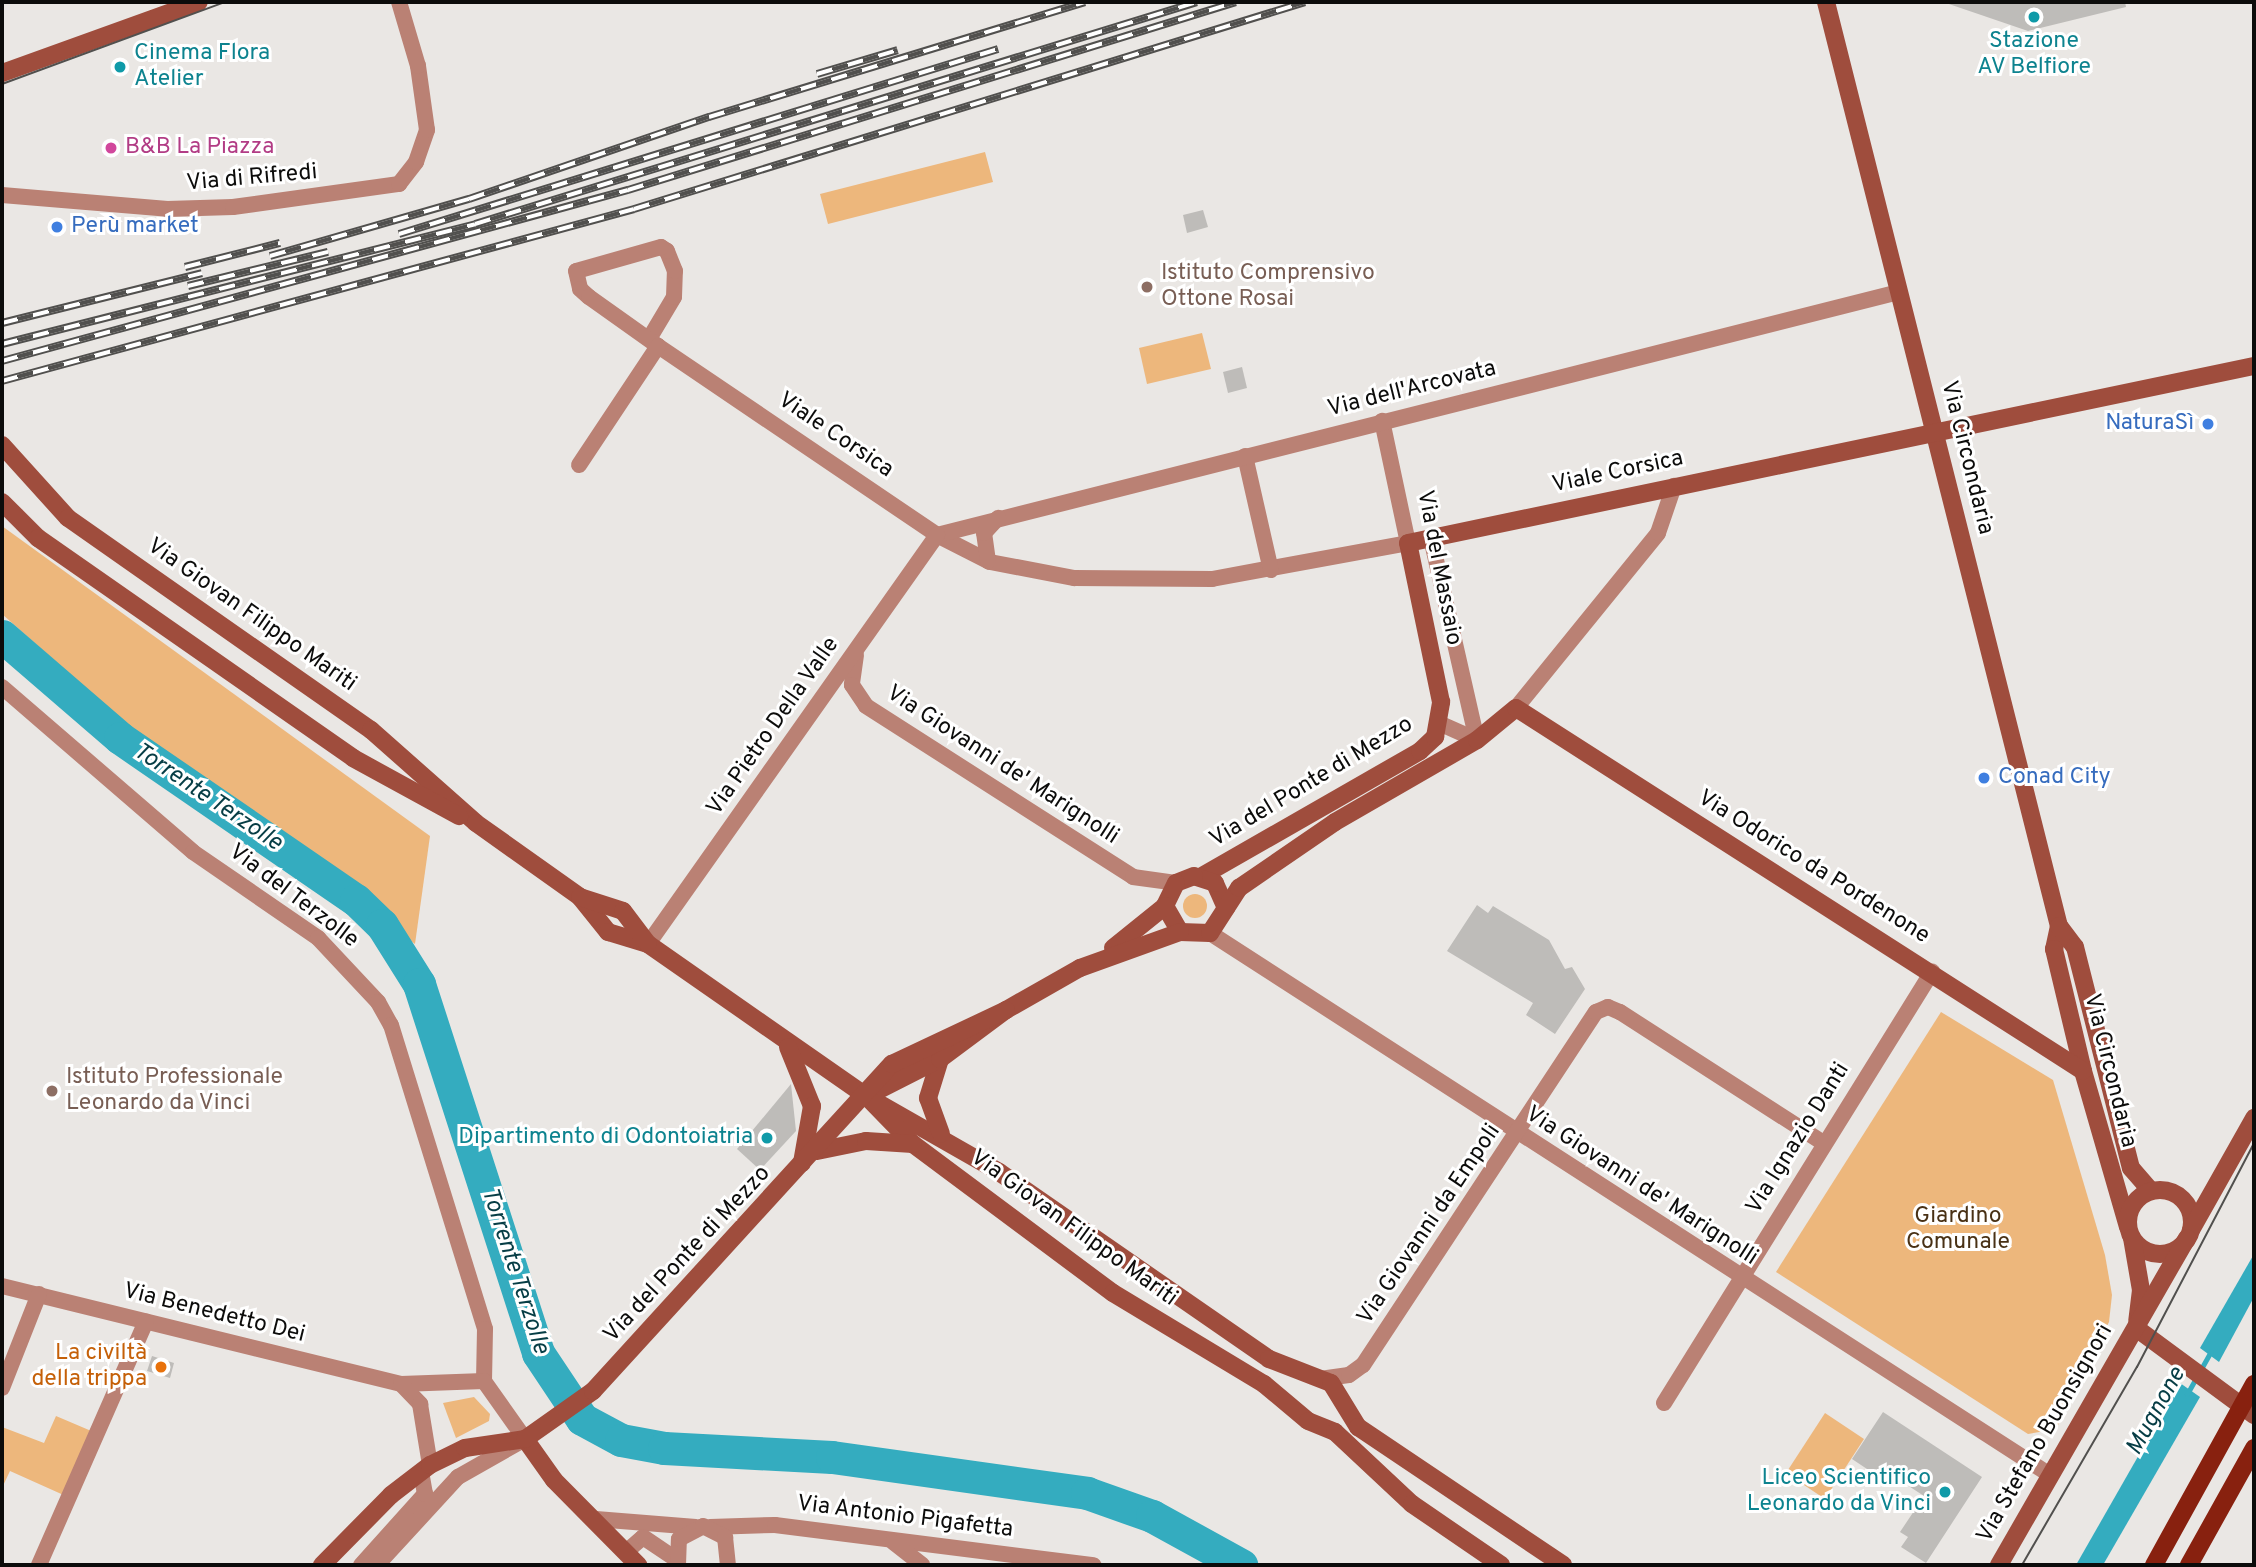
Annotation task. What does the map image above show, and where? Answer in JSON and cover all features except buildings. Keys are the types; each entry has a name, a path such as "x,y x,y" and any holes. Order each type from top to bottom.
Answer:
{"main road":[{"path":"2154,1565 2248,1410 2254,1384"},
{"path":"2189,1565 2254,1448"}],"street":[{"path":"2,73 199,2"},
{"name":"Via di Rifredi","path":"2,195 101,205 233,206 381,189 405,180 427,130 418,66 399,2"},
{"name":"Via Circondaria","path":"1826,2 2059,926 2075,947 2131,1168 2151,1191"},
{"name":"Viale Corsica","path":"579,465 653,342 674,297 675,271 667,251 661,247 576,271 580,289 653,342 937,535 988,561 1074,578 1153,581 1271,570 2254,366"},
{"name":"Via dell'Arcovata","path":"937,535 1899,292"},
{"name":"Via del Massaio","path":"1382,421 1408,543 1441,724"},
{"name":"Via Giovan Filippo Mariti","path":"2,445 68,518 371,730 476,823 580,897 608,932 648,944"},
{"path":"1245,456 1271,570"},
{"name":"Via del Ponte di Mezzo","path":"1103,956 1180,932 1210,933 1240,888 1335,822 1477,740 1516,708 1658,533 1674,486"},
{"name":"Via Giovan Filippo Mariti","path":"2,502 38,538 353,758 476,823"},
{"path":"988,561 984,533 998,518"},
{"name":"Via Pietro Della Valle","path":"648,944 937,535"},
{"name":"Via del Massaio","path":"1431,538 1477,740"},
{"name":"Via Giovanni de' Marignolli","path":"859,645 851,677 866,706 1133,877 1176,883"},
{"name":"Via del Terzolle","path":"2,687 193,852 318,938 378,1002 391,1026 485,1329 484,1381"},
{"name":"Via Odorico da Pordenone","path":"1516,708 1933,972 2083,1071"},
{"name":"Via del Ponte di Mezzo","path":"525,1439 552,1423 593,1391 796,1175 899,1060 1006,1010 1103,956 1165,906 1176,883 1202,876 1420,751 1441,724 1477,740"},
{"name":"Via del Ponte di Mezzo","path":"1202,876 1219,887 1226,908"},
{"name":"Via Giovan Filippo Mariti","path":"580,897 623,911 648,944 785,1041 866,1096 941,1134 1269,1359 1333,1385 1358,1427 1563,1565"},
{"path":"1165,906 1180,932"},
{"name":"Via Circondaria","path":"2059,926 2054,949 2083,1071 2130,1232"},
{"name":"Via Giovanni de' Marignolli","path":"1210,933 1739,1278 2050,1475"},
{"name":"Via Ignazio Danti","path":"1664,1402 1823,1143 1933,972"},
{"name":"Via Giovanni da Empoli","path":"1316,1379 1349,1375 1363,1365 1519,1135 1596,1012 1608,1007 1823,1143"},
{"name":"Via del Ponte di Mezzo","path":"866,1096 940,1059 1006,1010"},
{"path":"785,1041 802,1071 812,1105 811,1136 796,1175"},
{"path":"940,1059 928,1091 941,1134"},
{"name":"Via Giovan Filippo Mariti","path":"866,1096 913,1144 1133,1307 1297,1410 1312,1423 1335,1432 1412,1504 1501,1565"},
{"name":"Via Stefano Buonsignori","path":"1999,1565 2254,1118"},
{"path":"817,1152 866,1141 913,1144"},
{"path":"2151,1191 2180,1197 2191,1214 2189,1234 2176,1250 2160,1254 2144,1250 2130,1232 2131,1207 2151,1191"},
{"name":"Via Stefano Buonsignori","path":"2130,1232 2141,1290 2136,1328"},
{"name":"Via Benedetto Dei","path":"2,1286 408,1385 484,1381"},
{"path":"2,1388 39,1294"},
{"path":"38,1565 146,1321"},
{"path":"2136,1328 2248,1410"},
{"path":"1297,1410 1298,1391 1316,1379"},
{"path":"484,1381 554,1480 596,1518 638,1565"},
{"path":"361,1565 425,1494 426,1469 420,1404 408,1385"},
{"path":"1312,1423 1331,1418 1339,1398"},
{"path":"322,1565 426,1469 465,1448 525,1439"},
{"path":"377,1565 462,1473 525,1439"},
{"name":"Via Antonio Pigafetta","path":"596,1518 703,1527 775,1525 893,1542 1093,1565"},
{"path":"677,1562 679,1539 703,1527 727,1541 728,1565"},
{"path":"627,1551 643,1537 677,1562"},
{"path":"893,1542 911,1562"}],"green space":[{"path":"985,152 993,182 828,224 820,194"},
{"path":"1202,333 1211,369 1147,384 1139,348"},
{"path":"2,526 430,836 415,944 118,717 2,614"},
{"path":"1195,894 1204,897 1207,906 1204,915 1195,918 1186,915 1183,906 1186,897"},
{"name":"Giardino Comunale","path":"1941,1012 2053,1080 2105,1255 2112,1295 2109,1322 2056,1429 2028,1434 1776,1272"},
{"path":"474,1397 490,1414 489,1421 456,1438 443,1403"},
{"path":"1825,1413 1864,1439 1825,1499 1786,1473"},
{"path":"56,1416 96,1433 68,1497 10,1471 2,1488 2,1427 44,1443"}],"water":[{"path":"2254,1254 2254,1297 2219,1362 2200,1348"},
{"path":"2180,1383 2200,1397 2103,1565 2076,1565"}],"waterway":[{"name":"Torrente Terzolle","path":"2,636 120,738 356,900 382,925 419,984 538,1353 582,1419 621,1440 664,1448 832,1457 1087,1493 1152,1516 1241,1565"},
{"name":"Mugnone","path":"2187,1394 2211,1351"}],"tram line":[{"path":"2,84 225,2"},
{"path":"2022,1565 2137,1367 2254,1143"}],"railway":[{"path":"270,256 469,199 709,117 1085,2"},
{"path":"2,344 475,224 1197,2"},
{"path":"2,361 628,190 1236,2"},
{"path":"2,381 634,209 1305,2"},
{"path":"399,234 998,49"},
{"path":"817,74 898,50"},
{"path":"185,267 280,243"},
{"path":"188,286 328,252"},
{"path":"2,323 202,273"}],"place":[{"name":"Stazione AV Belfiore","path":"2034,17"},
{"name":"Cinema Flora Atelier","path":"120,67"},
{"name":"B&B La Piazza","path":"111,148"},
{"name":"Perù market","path":"57,227"},
{"name":"Istituto Comprensivo Ottone Rosai","path":"1147,287"},
{"name":"NaturaSì","path":"2208,424"},
{"name":"Conad City","path":"1984,778"},
{"name":"Istituto Professionale Leonardo da Vinci","path":"52,1091"},
{"name":"Dipartimento di Odontoiatria","path":"767,1138"},
{"name":"La civiltà della trippa","path":"161,1367"},
{"name":"Liceo Scientifico Leonardo da Vinci","path":"1945,1492"}]}
